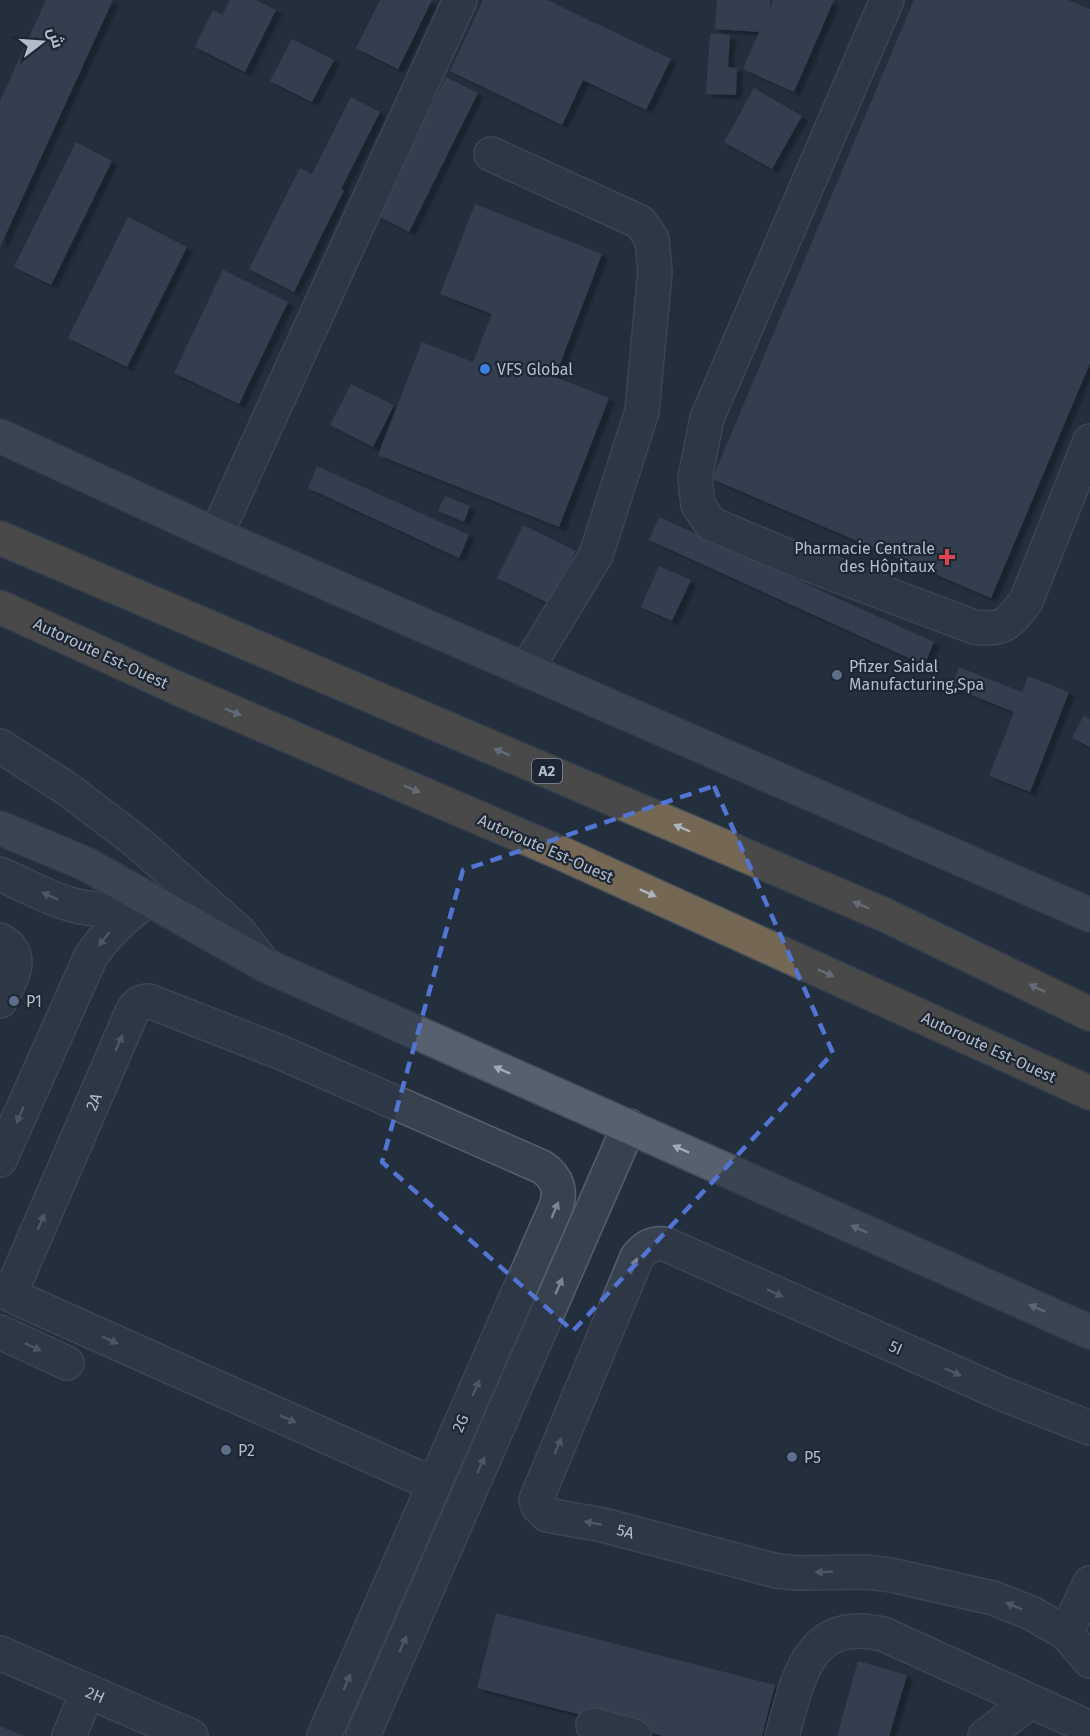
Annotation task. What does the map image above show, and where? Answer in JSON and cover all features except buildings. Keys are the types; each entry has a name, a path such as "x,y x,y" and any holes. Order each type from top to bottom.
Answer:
{"highway":[{"name":"A2","path":"0,538 885,915 1090,1014"},
{"name":"Autoroute Est-Ouest","path":"0,607 179,689 563,854 1090,1093"}],"main road":[{"path":"0,436 216,535 1090,915"},
{"path":"0,828 86,864 265,965 1090,1332"}],"street":[{"path":"216,535 460,0"},
{"path":"887,0 707,418 695,478 698,505 711,524 802,562 974,627 996,629 1013,619 1026,601 1090,441"},
{"path":"491,154 640,222 652,239 655,272 642,411 596,555 526,670"},
{"path":"0,746 66,788 137,842 238,931 265,965"},
{"path":"0,874 78,908 101,910 124,908 147,900"},
{"path":"0,1160 91,956 103,938 118,923 147,900"},
{"path":"0,940 9,945 16,959 15,967 0,1001"},
{"name":"2A","path":"6,1274 135,1006 143,1001 149,1001 282,1053 488,1143"},
{"path":"363,1736 629,1126"},
{"name":"2G","path":"324,1736 559,1200 556,1181 550,1173 488,1143"},
{"name":"5A","path":"721,1270 665,1244 649,1246 637,1257 538,1494 536,1500 542,1511 547,1515 603,1525 777,1571 882,1574 993,1598 1031,1613 1066,1633"},
{"name":"5I","path":"721,1270 1003,1394 1082,1424"},
{"path":"6,1274 90,1309"},
{"path":"6,1274 21,1300 433,1484"},
{"path":"0,1332 67,1363"},
{"path":"1090,1583 1066,1633 1090,1661"},
{"path":"782,1736 800,1674 807,1660 827,1640 854,1631 883,1634 1090,1728"},
{"name":"2H","path":"0,1653 191,1736"},
{"path":"69,1736 88,1691"},
{"path":"985,1736 1030,1702"},
{"path":"593,1725 634,1736"}],"highlighted area":[{"path":"714,786 833,1053 573,1331 382,1162 463,870"}],"place":[{"name":"VFS Global","path":"485,369"},
{"name":"Pharmacie Centrale des Hôpitaux","path":"947,557"},
{"name":"Pfizer Saidal Manufacturing,Spa","path":"837,675"},
{"name":"P1","path":"14,1001"},
{"name":"P2","path":"226,1450"},
{"name":"P5","path":"792,1457"}]}
